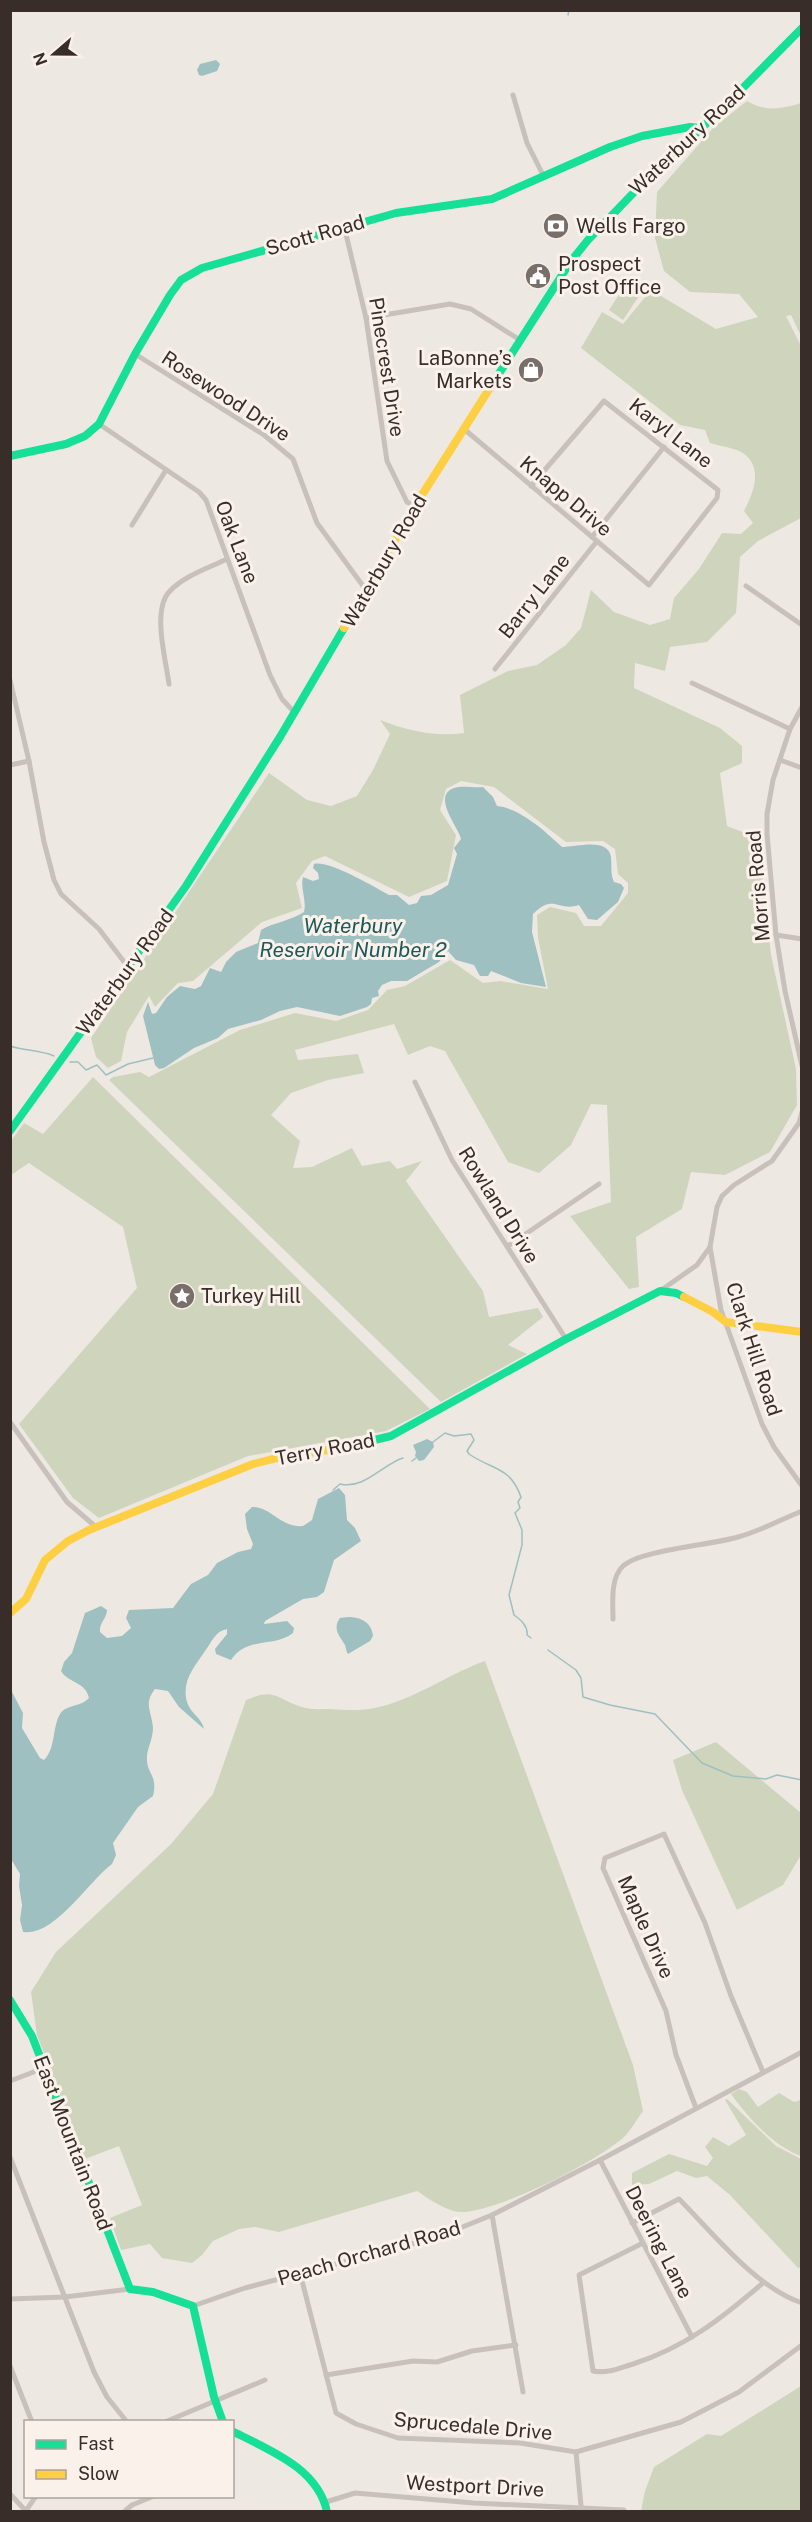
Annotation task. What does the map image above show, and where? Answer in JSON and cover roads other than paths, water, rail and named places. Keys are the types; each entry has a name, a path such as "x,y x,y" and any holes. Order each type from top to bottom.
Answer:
{"main road":[{"name":"Waterbury Road","path":"10,1131 130,968 186,886 294,712 415,506 571,261 593,232 627,196 702,128 801,28"},
{"name":"Scott Road","path":"10,456 66,444 85,436 99,424 135,354 170,295 181,280 202,268 396,213 492,200 609,147 636,138 690,126 702,128"},
{"name":"Terry Road","path":"10,1613 19,1609 27,1598 40,1567 65,1542 96,1527 253,1464 281,1457 338,1449 391,1436 566,1339 660,1291"},
{"path":"660,1291 685,1297 726,1322 801,1332"},
{"name":"East Mountain Road","path":"10,2000 28,2028 130,2289"},
{"path":"130,2289 153,2292 193,2306 215,2401 223,2420"},
{"path":"234,2432 267,2448 312,2480 322,2491 327,2511"}],"street":[{"path":"513,95 528,143 544,177"},
{"name":"Pinecrest Drive","path":"344,226 366,318 387,461 407,502 415,506"},
{"path":"366,318 450,304 471,309 520,340"},
{"name":"Rosewood Drive","path":"135,354 264,435 293,459 317,523 366,590"},
{"name":"Karyl Lane","path":"531,486 604,400 718,490 717,498 650,585"},
{"name":"Oak Lane","path":"99,424 199,492 206,500 270,675 282,699 294,712"},
{"name":"Knapp Drive","path":"464,429 650,585"},
{"name":"Barry Lane","path":"495,669 664,447"},
{"path":"132,525 166,470"},
{"path":"169,684 160,619 166,597 180,583 227,559"},
{"path":"746,586 801,625"},
{"path":"10,680 54,880 61,894 99,929 130,968"},
{"path":"692,683 790,729"},
{"name":"Morris Road","path":"801,707 790,729 780,760 767,814 769,866 776,935 801,1066"},
{"path":"10,765 29,760"},
{"path":"780,760 801,768"},
{"path":"776,935 801,939"},
{"name":"Rowland Drive","path":"415,1082 452,1161 566,1339"},
{"path":"710,1247 717,1207 722,1196 734,1185 772,1161 795,1130 801,1112"},
{"path":"508,1246 599,1184"},
{"name":"Terry Road","path":"660,1291 697,1265 710,1247"},
{"name":"Clark Hill Road","path":"710,1247 721,1310 768,1438 800,1479 801,1486"},
{"path":"10,1422 68,1502 96,1527"},
{"path":"613,1619 613,1590 617,1577 622,1567 632,1561 737,1537 801,1511"},
{"name":"Maple Drive","path":"696,2108 675,2055 666,2011 603,1868 605,1858 664,1834 705,1923 731,1996 763,2072"},
{"name":"Peach Orchard Road","path":"193,2306 240,2289 438,2237 492,2214 600,2160 801,2052"},
{"path":"10,2081 44,2068"},
{"path":"10,2157 99,2384 126,2420"},
{"name":"Deering Lane","path":"600,2160 692,2337"},
{"path":"632,2223 679,2199 763,2283 784,2297 801,2302"},
{"path":"492,2214 523,2392"},
{"path":"643,2243 579,2275 593,2371 604,2373 659,2355 719,2320 763,2283"},
{"name":"Sprucedale Drive","path":"300,2273 336,2413 356,2424 398,2438 520,2443 576,2452"},
{"path":"10,2299 65,2297 130,2289"},
{"path":"581,2506 576,2452 681,2422 739,2392 801,2344"},
{"path":"326,2375 413,2361 438,2362 472,2351 516,2345"},
{"path":"10,2366 32,2420"},
{"path":"168,2420 265,2380"},
{"name":"Westport Drive","path":"326,2502 355,2493 474,2503 581,2506 624,2510"},
{"path":"10,2494 26,2511 35,2498"},
{"path":"124,2511 149,2498"}],"water":[{"path":"216,60 220,64 217,71 199,75 197,70 200,64"},
{"name":"Waterbury Reservoir Number 2","path":"483,787 493,797 497,806 523,816 562,847 591,844 604,847 609,851 611,857 614,882 621,884 624,888 618,902 597,920 588,919 579,905 572,907 551,904 540,908 533,914 532,932 546,987 521,983 491,971 488,976 480,976 474,965 456,960 448,951 439,962 407,981 391,981 382,985 378,991 379,996 372,998 371,1004 367,1007 340,1016 297,1007 280,1011 261,1020 228,1029 218,1038 194,1048 164,1068 159,1069 155,1065 143,1016 148,1002 152,1014 156,1013 167,997 180,986 195,989 201,986 210,968 221,972 226,962 236,952 258,943 261,930 304,912 303,877 313,881 319,879 318,873 313,868 314,864 340,870 389,895 397,895 409,905 417,903 421,896 431,895 448,885 457,854 454,848 461,839 448,812 445,798 454,788"},
{"path":"427,1439 433,1442 434,1447 424,1460 419,1461 415,1456 413,1445"},
{"path":"339,1488 345,1495 347,1520 355,1528 361,1541 334,1560 324,1592 317,1597 303,1599 265,1621 264,1624 287,1621 294,1628 293,1633 277,1640 244,1648 231,1660 216,1654 215,1649 227,1634 227,1629 214,1637 193,1668 186,1687 187,1702 204,1729 179,1707 168,1691 155,1689 149,1699 153,1728 147,1756 147,1764 154,1784 153,1796 138,1807 113,1843 116,1855 112,1864 59,1917 35,1931 23,1932 20,1920 22,1905 20,1874 11,1859 11,1690 23,1713 22,1728 40,1758 44,1760 50,1750 60,1714 89,1698 81,1686 61,1671 64,1662 72,1653 85,1613 101,1606 107,1610 100,1632 107,1638 122,1636 131,1628 126,1618 129,1610 173,1608 191,1584 208,1575 217,1563 238,1552 251,1549 253,1544 247,1529 245,1514 252,1507 264,1510 288,1524 303,1526 312,1520 318,1499"},
{"path":"348,1617 365,1621 373,1636 370,1641 348,1654 337,1626 340,1618"}],"waterway":[{"path":"568,15 569,10"},
{"path":"10,1046 54,1056"},
{"path":"70,1062 78,1062 86,1070 97,1065 106,1075 128,1064 153,1058"},
{"path":"433,1442 445,1433 454,1436 471,1434 474,1440 467,1451 469,1454 506,1474 517,1487 521,1497 518,1502 520,1508 515,1513 522,1530 522,1545 509,1595 514,1615 524,1624 527,1635 531,1638"},
{"path":"333,1490 340,1484 349,1485 365,1480 403,1458"},
{"path":"412,1461 416,1458"},
{"path":"548,1650 576,1670 581,1678 583,1697 655,1714 702,1763 733,1776 766,1779 777,1775 802,1780"}],"place":[{"name":"Wells Fargo","path":"556,226"},
{"name":"Prospect Post Office","path":"538,276"},
{"name":"LaBonne’s Markets","path":"531,370"},
{"name":"Turkey Hill","path":"182,1296"}]}
